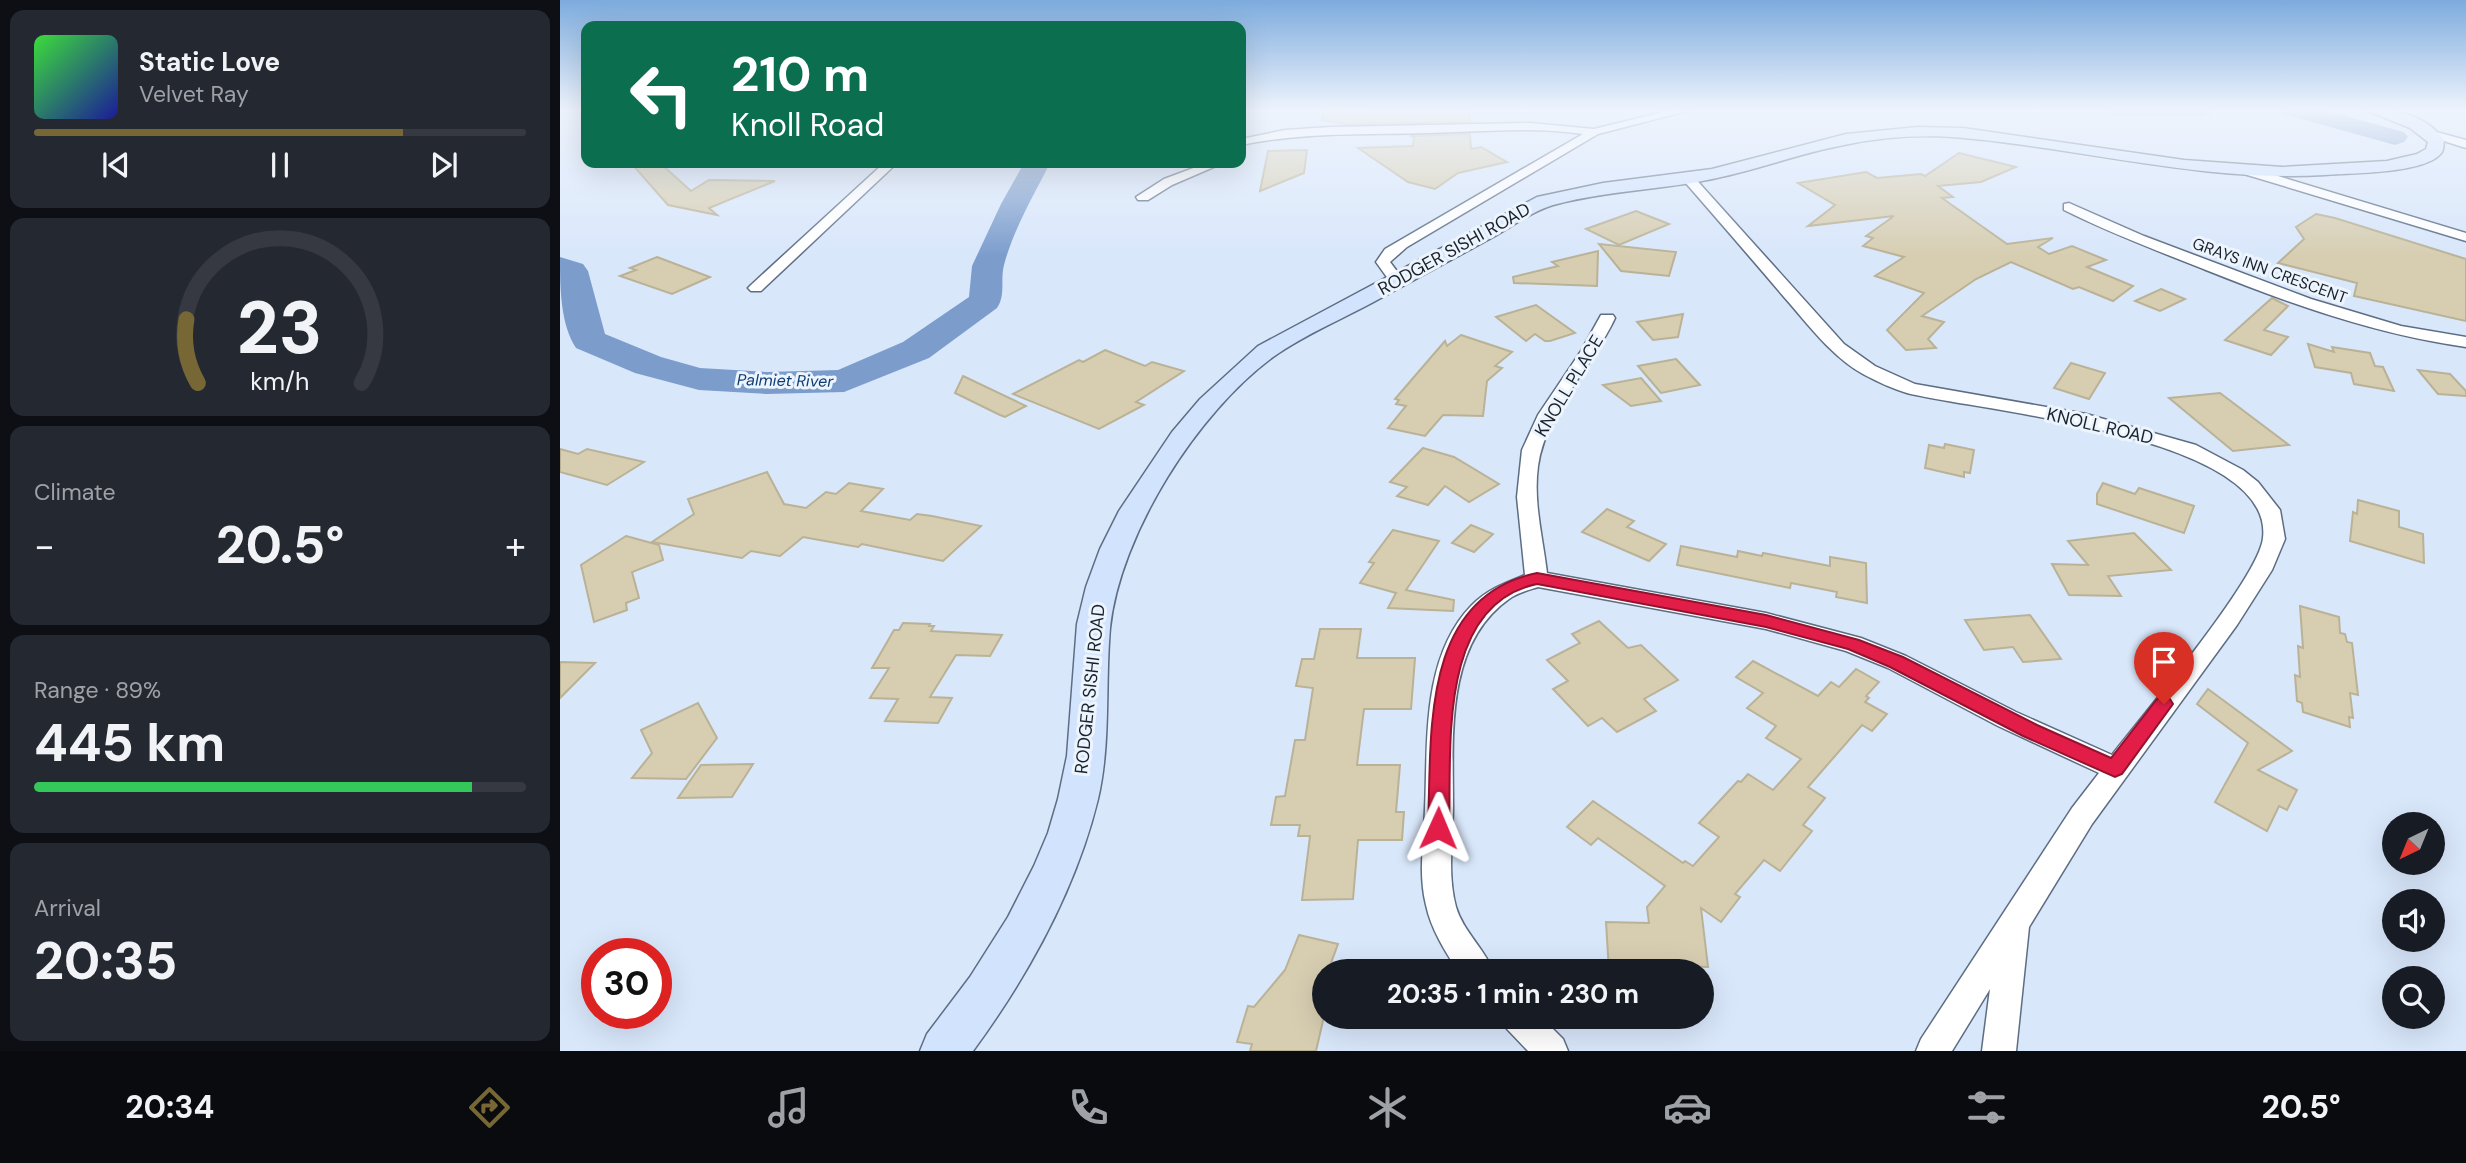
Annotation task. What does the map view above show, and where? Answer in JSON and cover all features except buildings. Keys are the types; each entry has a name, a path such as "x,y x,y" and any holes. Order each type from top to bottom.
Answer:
{"main road":[{"name":"RODGER SISHI ROAD","path":"944,1051 1014,947 1042,895 1066,841 1079,796 1088,732 1094,623 1110,561 1144,491 1214,398 1241,371 1293,335 1403,279 1513,215 1544,201 1603,188 1688,178 1778,158"},
{"name":"RODGER SISHI ROAD","path":"2135,158 2248,171 2317,172 2376,167 2409,162 2414,158"}],"street":[{"path":"1403,279 1391,273 1383,262 1390,252 1550,158"},
{"path":"756,288 886,168"},
{"path":"1143,197 1168,182 1204,168"},
{"path":"2248,171 2466,237"},
{"name":"KNOLL ROAD","path":"1688,178 1838,348 1869,370 1910,388 2086,420 2189,449 2236,474 2262,498 2270,510 2274,525 2273,539 2261,570 2229,619 2115,768 1933,1051"},
{"name":"GRAYS INN CRESCENT","path":"2069,207 2114,229 2330,312 2422,336 2466,342"},
{"name":"KNOLL PLACE","path":"1537,579 1528,489 1531,452 1545,422 1607,318"},
{"path":"1469,959 1454,938 1441,906 1438,877 1439,779 1447,679 1453,654 1474,617 1510,587 1537,579 1766,621 1853,644 1897,662 2018,725 2115,768"},
{"path":"1998,1051 2015,920"},
{"path":"1530,1029 1551,1051"}],"waterway":[{"name":"Palmiet River","path":"560,267 572,271 589,340 648,365 699,379 767,383 844,381 916,350 985,301 988,266 1034,168"}],"route":[{"path":"1438,828 1443,706 1453,654 1474,617 1495,597 1521,582 1537,579 1766,621 1853,644 1897,662 2007,719 2115,768 2164,704"}]}
